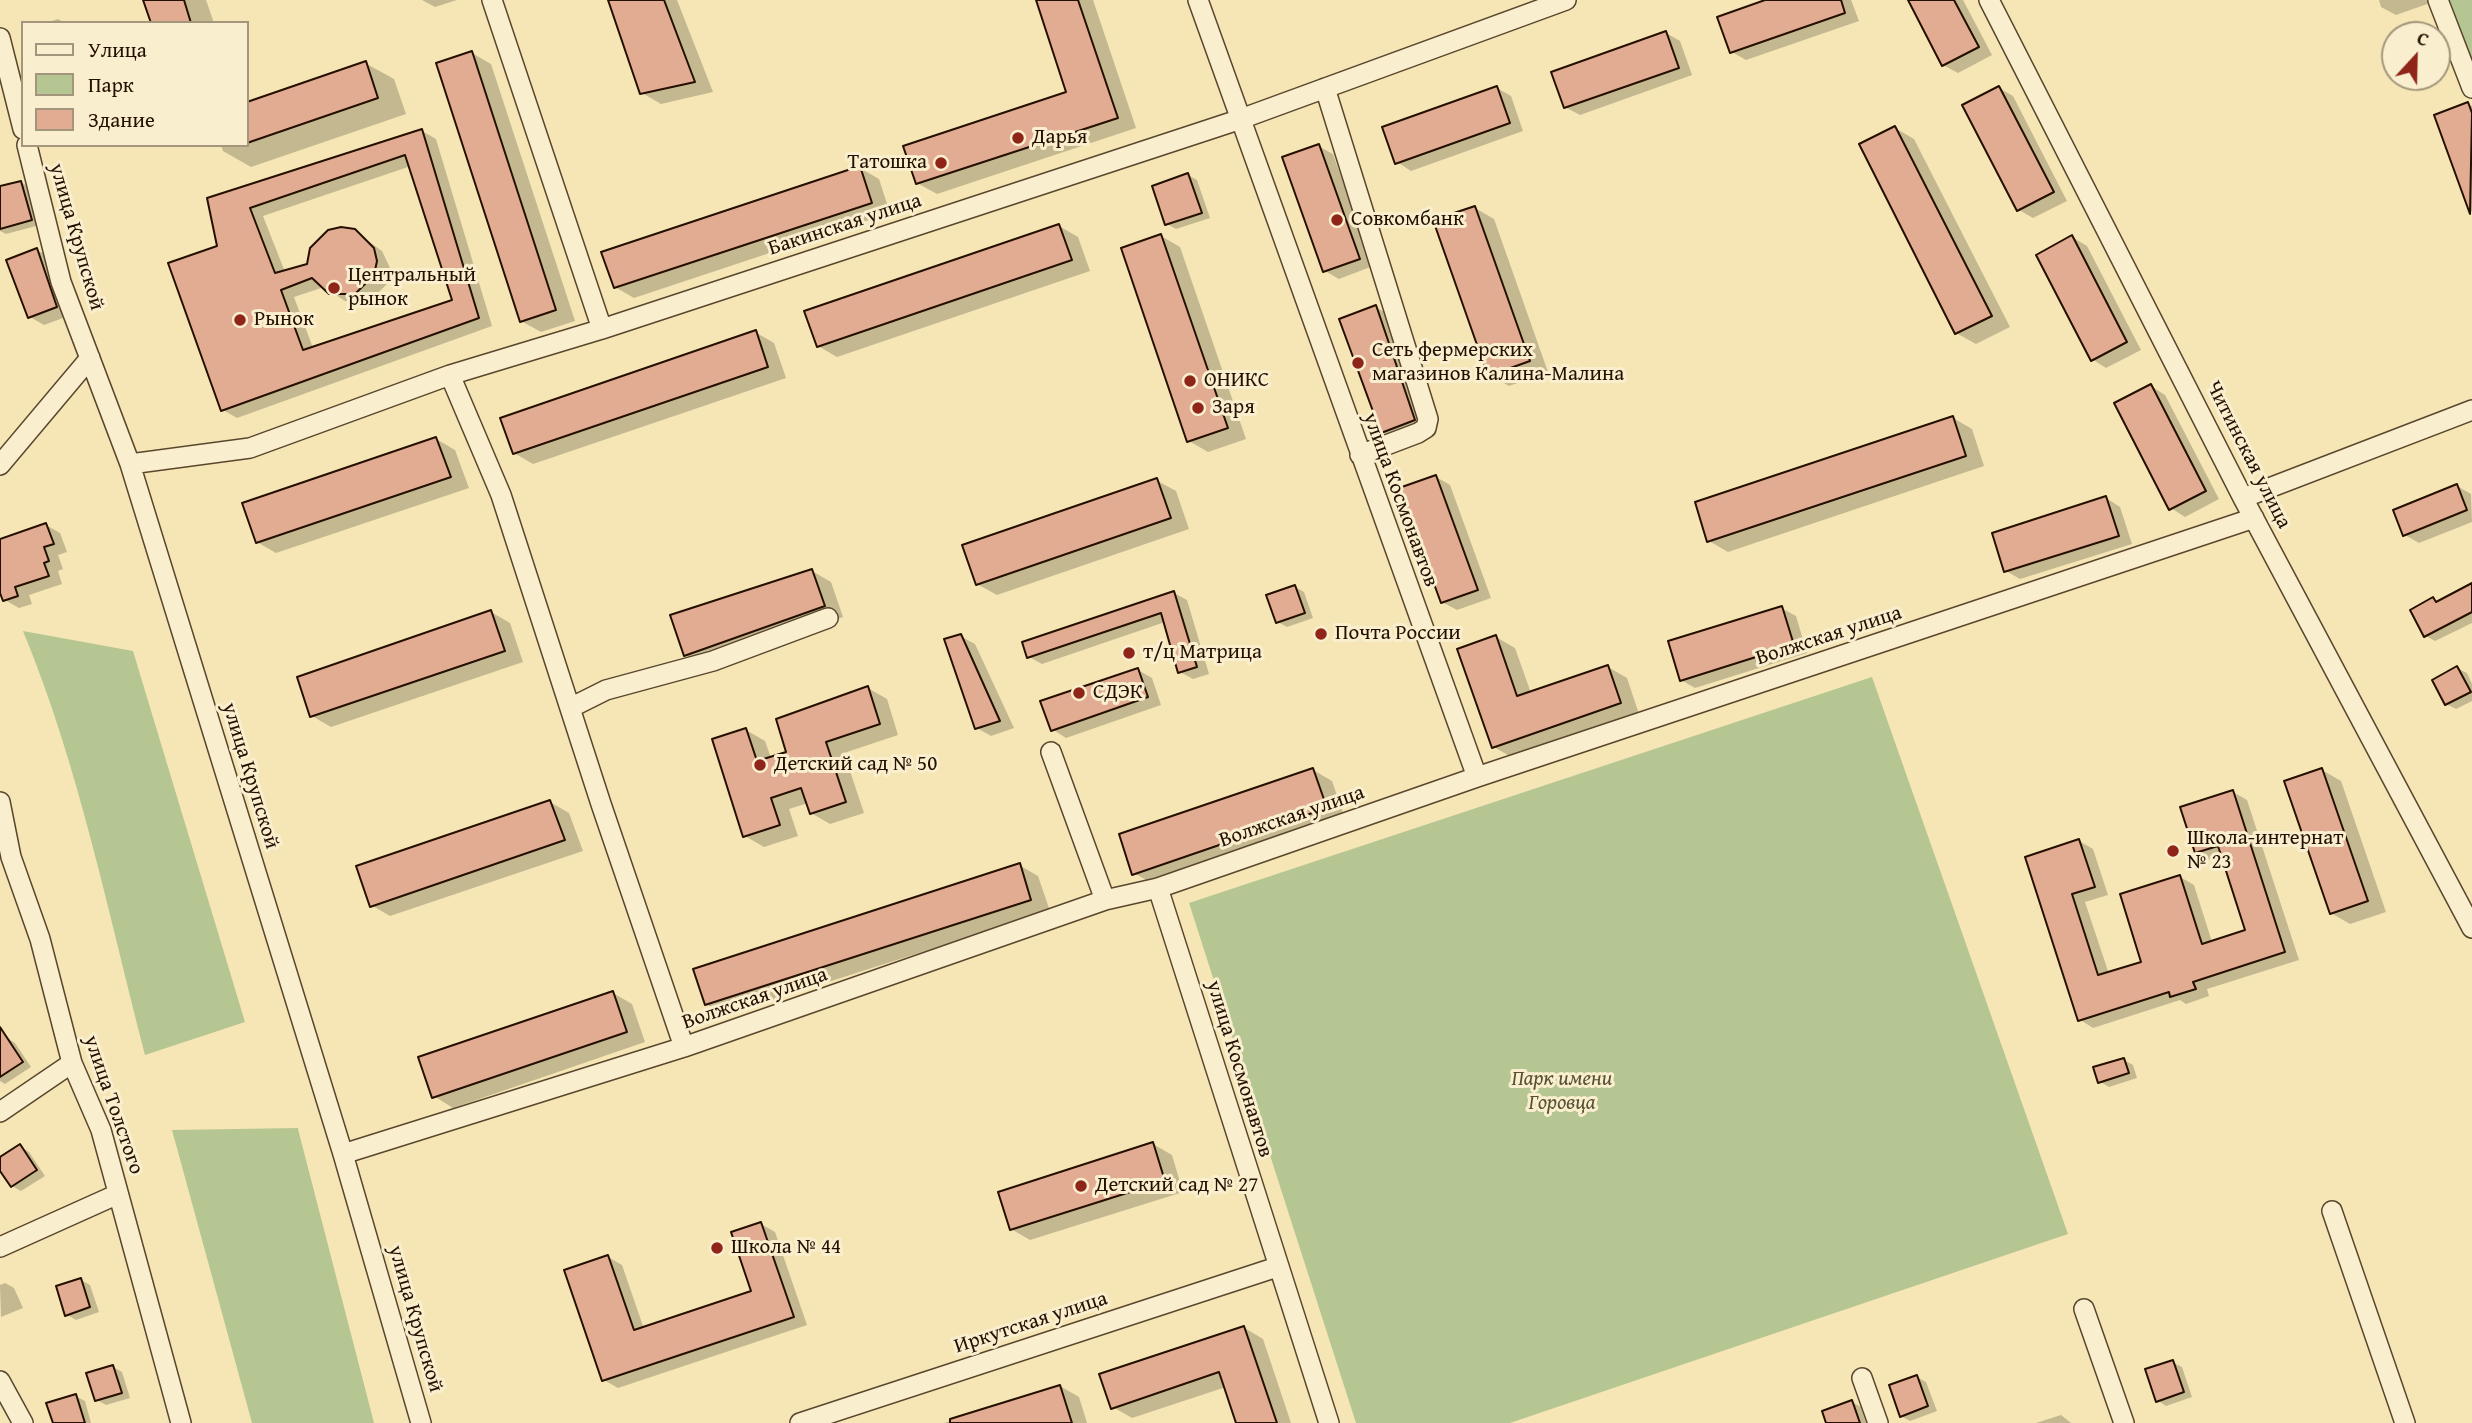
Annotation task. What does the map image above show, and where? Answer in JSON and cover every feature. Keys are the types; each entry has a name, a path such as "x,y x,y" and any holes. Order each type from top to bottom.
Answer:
{"street":[{"path":"492,0 602,329"},
{"name":"улица Космонавтов","path":"1198,0 1238,120 1477,777"},
{"name":"Бакинская улица","path":"130,464 250,447 450,374 602,329 1238,120 1566,0"},
{"name":"Читинская улица","path":"1989,0 2243,498 2472,928"},
{"path":"2438,0 2472,88"},
{"path":"0,38 21,121"},
{"path":"1325,88 1428,419 1426,428 1418,433 1360,455"},
{"name":"улица Крупской","path":"27,147 61,282 130,464 343,1154 421,1423"},
{"path":"0,465 90,358"},
{"path":"450,374 500,495 684,1047"},
{"path":"2243,498 2472,410"},
{"name":"Волжская улица","path":"343,1154 684,1047 1105,900 1158,888 1477,777 2254,519"},
{"path":"570,708 606,690 713,661 828,618"},
{"path":"1051,752 1105,900"},
{"name":"улица Толстого","path":"0,802 6,861 40,939 72,1063 101,1130 181,1423"},
{"name":"улица Космонавтов","path":"1158,888 1329,1423"},
{"path":"0,1112 72,1063"},
{"path":"0,1247 118,1194"},
{"path":"2332,1211 2405,1423"},
{"name":"Иркутская улица","path":"800,1423 1277,1267"},
{"path":"2084,1309 2124,1423"},
{"path":"1862,1378 1878,1423"},
{"path":"0,1381 6,1407 23,1423"}],"green space":[{"path":"2447,0 2472,0 2472,59"},
{"path":"23,631 133,651 245,1022 145,1055 76,787 43,682"},
{"name":"Парк имени Горовца","path":"1872,677 2068,1234 1510,1423 1356,1423 1189,903"},
{"path":"298,1128 374,1423 252,1423 172,1130"}],"building":[{"path":"143,0 184,0 190,21 150,21"},
{"path":"608,0 664,0 695,82 640,94"},
{"path":"1036,0 1078,0 1118,118 916,184 903,146 1066,92"},
{"path":"1765,0 1841,0 1845,13 1730,53 1717,17"},
{"path":"1908,0 1954,0 1979,47 1942,66"},
{"path":"1666,31 1679,68 1564,108 1551,72"},
{"path":"472,51 556,310 520,322 436,63"},
{"path":"366,61 378,98 248,143 248,102"},
{"path":"1497,86 1510,123 1395,164 1382,127"},
{"path":"1999,86 2054,192 2017,211 1962,105"},
{"path":"2468,102 2472,113 2470,214 2434,115"},
{"path":"1895,126 1992,316 1955,334 1859,144"},
{"path":"422,129 479,318 221,411 168,263 217,246 207,198","holes":["405,155 452,300 303,350 281,290 312,278 329,294 355,294 374,275 377,261 374,248 355,229 341,227 328,230 310,248 307,264 275,273 250,208"]},
{"path":"1319,144 1360,259 1323,272 1282,157"},
{"path":"860,166 872,203 614,288 601,252"},
{"path":"1188,173 1202,213 1165,225 1152,186"},
{"path":"21,181 32,220 0,229 0,186"},
{"path":"1475,206 1530,361 1488,376 1433,220"},
{"path":"1059,224 1072,260 817,347 804,311"},
{"path":"1161,234 1228,428 1187,442 1121,248"},
{"path":"2072,235 2127,342 2091,361 2036,255"},
{"path":"37,248 57,307 28,318 6,260"},
{"path":"1376,305 1415,420 1381,433 1339,319"},
{"path":"756,330 768,367 513,454 500,418"},
{"path":"2151,384 2206,491 2169,510 2114,403"},
{"path":"1953,416 1966,456 1707,542 1695,502"},
{"path":"436,437 451,477 256,543 242,503"},
{"path":"1436,475 1478,590 1441,603 1399,488"},
{"path":"1157,478 1171,518 976,585 962,545"},
{"path":"2457,484 2467,510 2403,536 2393,510"},
{"path":"2106,496 2119,536 2004,572 1992,533"},
{"path":"46,523 54,544 44,547 49,561 44,563 49,576 15,587 18,596 3,601 0,593 0,539"},
{"path":"812,569 825,606 684,656 670,615"},
{"path":"2472,583 2472,612 2424,637 2410,610 2433,597 2436,602"},
{"path":"1295,585 1305,613 1276,623 1266,595"},
{"path":"1174,591 1197,667 1178,673 1161,613 1027,658 1022,642"},
{"path":"1782,606 1794,645 1680,681 1668,641"},
{"path":"491,610 505,651 310,717 297,677"},
{"path":"961,634 1000,721 975,729 944,639"},
{"path":"1496,635 1517,696 1608,665 1621,703 1492,748 1457,649"},
{"path":"2457,666 2471,692 2445,705 2432,680"},
{"path":"1138,668 1148,697 1051,731 1040,701"},
{"name":"Детский сад № 50","path":"868,686 880,724 826,742 846,802 810,814 801,788 771,798 780,825 743,837 712,739 746,728 757,761 786,752 776,719"},
{"path":"1313,768 1327,808 1132,875 1119,834"},
{"path":"2322,768 2368,901 2330,914 2284,781"},
{"path":"2233,790 2285,952 2193,982 2196,989 2170,997 2169,992 2078,1021 2025,857 2079,839 2095,887 2072,894 2098,975 2141,962 2120,894 2180,875 2202,944 2245,930 2218,846 2195,853 2180,807"},
{"path":"550,800 565,840 370,907 356,866"},
{"path":"1020,863 1031,900 705,1005 693,969"},
{"path":"613,991 627,1032 432,1098 418,1057"},
{"path":"0,1027 23,1062 0,1077"},
{"path":"2124,1058 2129,1073 2098,1083 2093,1067"},
{"name":"Детский сад № 27","path":"1153,1142 1165,1181 1010,1230 998,1192"},
{"path":"20,1144 37,1170 11,1187 0,1171 0,1157"},
{"path":"761,1222 794,1317 602,1381 564,1270 608,1255 634,1330 751,1291 731,1232"},
{"path":"81,1278 90,1307 65,1316 56,1286"},
{"path":"1244,1326 1277,1423 1236,1423 1219,1372 1111,1409 1099,1374"},
{"path":"2173,1360 2184,1392 2156,1402 2145,1369"},
{"path":"113,1365 122,1393 95,1401 86,1373"},
{"path":"1917,1375 1928,1406 1900,1417 1889,1385"},
{"path":"1060,1385 1072,1423 950,1423 950,1419"},
{"path":"76,1394 85,1423 53,1423 46,1403"},
{"path":"1852,1400 1860,1423 1826,1423 1822,1411"}],"place":[{"name":"Дарья","path":"1018,138"},
{"name":"Татошка","path":"941,163"},
{"name":"Совкомбанк","path":"1337,220"},
{"name":"Центральный рынок","path":"334,288"},
{"name":"Рынок","path":"240,320"},
{"name":"Сеть фермерских магазинов Калина-Малина","path":"1358,363"},
{"name":"ОНИКС","path":"1190,381"},
{"name":"Заря","path":"1198,408"},
{"name":"Почта России","path":"1321,634"},
{"name":"т/ц Матрица","path":"1129,653"},
{"name":"СДЭК","path":"1079,693"},
{"name":"Детский сад № 50","path":"760,765"},
{"name":"Школа-интернат № 23","path":"2173,851"},
{"name":"Детский сад № 27","path":"1081,1186"},
{"name":"Школа № 44","path":"717,1248"}]}
